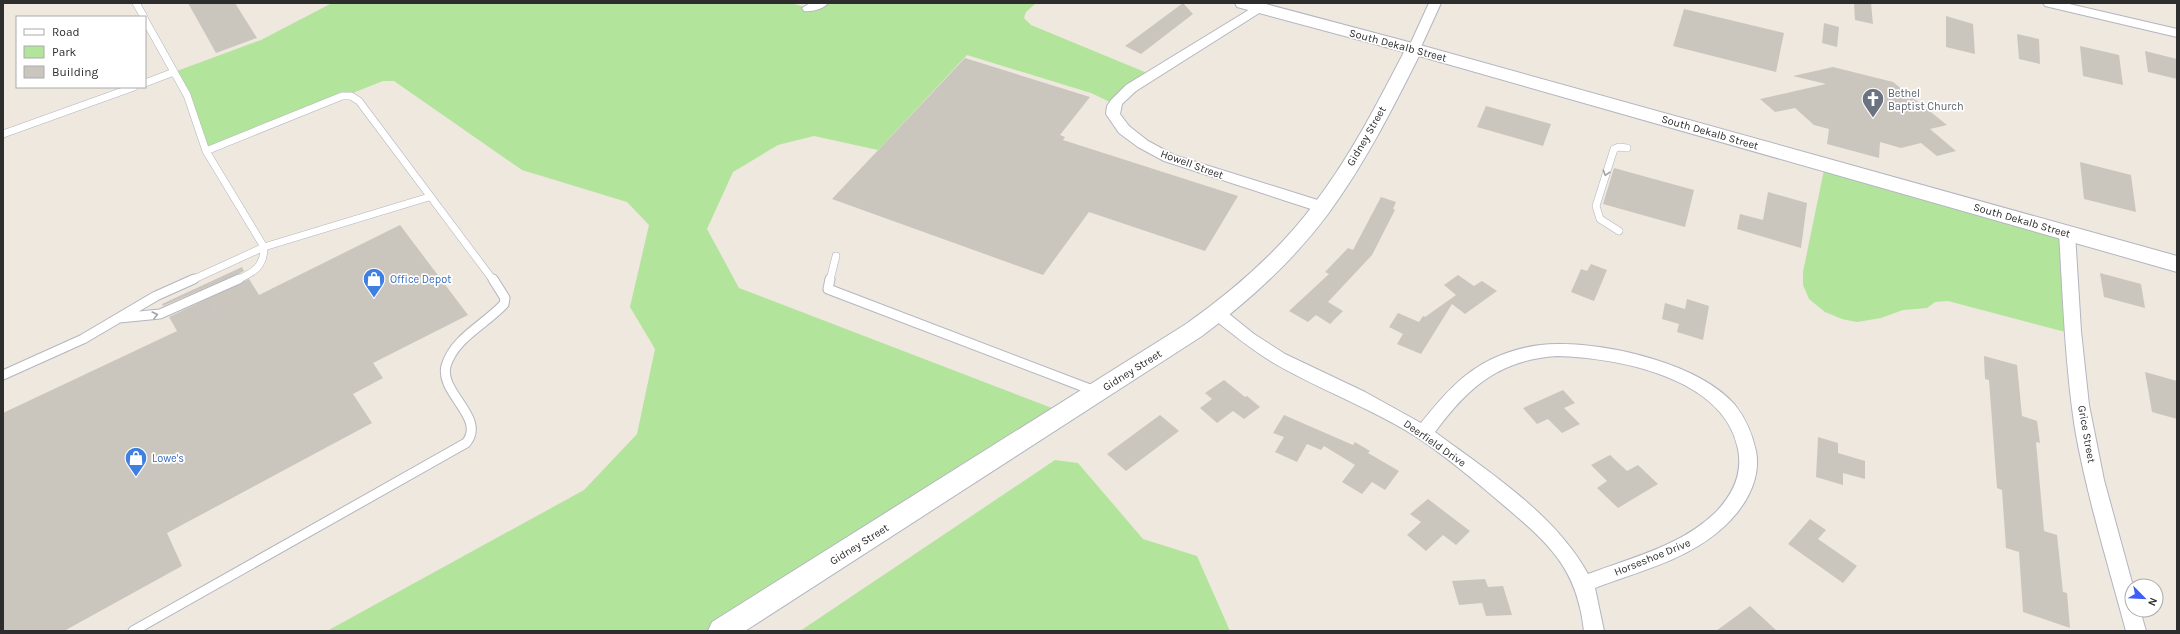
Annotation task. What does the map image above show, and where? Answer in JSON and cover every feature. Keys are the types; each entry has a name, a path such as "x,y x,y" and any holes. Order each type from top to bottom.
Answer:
{"street":[{"path":"808,8 822,3"},
{"name":"Gidney Street","path":"722,631 1217,314 1272,265 1322,208 1358,152 1414,49 1435,3"},
{"path":"2049,3 2177,33"},
{"name":"South Dekalb Street","path":"1251,5 1414,49 2068,232 2177,264"},
{"name":"Howell Street","path":"1251,5 1131,88 1114,104 1113,113 1121,127 1150,149 1169,158 1322,208"},
{"name":"Grice Street","path":"2068,232 2074,353 2084,428 2095,483 2136,631"},
{"name":"Deerfield Drive","path":"1217,314 1248,338 1279,358 1359,396 1424,432 1486,480 1541,526 1570,559 1584,584 1592,614 1594,631"},
{"name":"Horseshoe Drive","path":"1424,432 1457,393 1484,371 1517,357 1558,350 1606,355 1651,366 1692,382 1710,392 1727,406 1740,422 1747,439 1749,452 1749,466 1745,486 1727,513 1704,533 1688,543 1647,561 1584,584"}],"lane":[{"path":"136,3 143,16"},
{"path":"116,318 138,318 160,314 250,274 262,266 264,247 206,151 187,95 146,22"},
{"path":"146,83 174,72"},
{"path":"3,134 131,88"},
{"path":"133,631 457,449 471,437 471,422 447,380 445,368 456,347 474,328 500,309 504,304 505,298 501,290 429,197 359,101 351,96 337,98 206,151"},
{"path":"1619,231 1606,225 1596,211 1596,206 1614,149 1618,147 1626,148"},
{"path":"3,375 83,339 116,318 156,296 264,247 429,197"},
{"path":"836,256 828,289 1097,392"}],"green space":[{"path":"332,3 791,3 808,8 822,3 1036,3 1026,12 1024,18 1031,25 1152,75 1114,104 1091,93 967,55 878,150 814,136 778,145 733,172 707,229 739,288 1065,413 724,631 327,631 584,490 637,434 655,349 630,307 649,225 627,202 522,170 394,81 383,81 206,151 198,124 174,72 261,40"},
{"path":"1825,165 2067,233 2073,334 1948,301 1935,302 1927,308 1903,310 1881,318 1857,322 1842,319 1825,312 1809,299 1803,285 1803,272"},
{"path":"1055,460 1078,463 1143,539 1197,556 1230,631 800,631"}],"building":[{"path":"188,3 235,3 257,38 216,53"},
{"path":"1183,3 1193,14 1141,54 1125,46"},
{"path":"1854,3 1871,3 1873,24 1855,20"},
{"path":"1684,9 1784,33 1776,72 1673,46"},
{"path":"1946,16 1973,24 1975,54 1946,47"},
{"path":"1824,23 1839,27 1837,47 1822,43"},
{"path":"2017,34 2039,39 2040,64 2019,59"},
{"path":"2080,46 2119,55 2123,85 2083,76"},
{"path":"2145,51 2177,59 2177,79 2148,72"},
{"path":"965,58 1090,97 1060,135 1065,137 1063,140 1238,196 1205,251 1089,212 1043,275 832,199"},
{"name":"Bethel Baptist Church","path":"1833,67 1893,82 1947,125 1930,129 1956,151 1937,156 1921,143 1901,148 1880,142 1879,158 1827,144 1829,129 1814,125 1795,108 1775,112 1760,99 1826,84 1793,76"},
{"path":"1486,106 1551,124 1543,146 1477,127"},
{"path":"2080,162 2131,175 2136,212 2084,199"},
{"path":"1614,168 1694,190 1685,227 1603,204"},
{"path":"1768,192 1807,203 1801,248 1737,229 1740,214 1763,220"},
{"path":"1381,197 1396,202 1393,209 1395,210 1372,255 1328,302 1343,311 1330,324 1316,315 1308,322 1289,311 1329,274 1325,272 1348,248 1353,250"},
{"name":"Lowe's","path":"400,225 468,315 373,363 383,378 353,394 372,423 167,533 182,566 64,631 3,631 3,413 177,331 169,317 249,279 259,295"},
{"path":"1591,264 1607,270 1594,301 1571,292 1581,269 1587,271"},
{"path":"242,267 244,271 240,273 163,306 162,304"},
{"path":"2100,273 2141,284 2145,308 2104,297"},
{"path":"1458,275 1474,286 1482,281 1497,291 1465,314 1452,304 1421,354 1397,344 1403,334 1389,327 1398,313 1419,322 1423,316 1425,317 1456,295 1444,285"},
{"path":"1687,299 1709,306 1703,340 1677,332 1679,324 1662,319 1665,303 1685,309"},
{"path":"1984,356 2017,365 2022,416 2037,421 2040,443 2036,442 2044,531 2057,535 2063,592 2067,593 2070,628 2023,612 2019,552 2006,548 2002,490 1997,488 1989,380 1985,379"},
{"path":"2145,372 2177,381 2177,419 2152,412"},
{"path":"1224,380 1260,407 1244,419 1233,411 1217,423 1200,408 1212,399 1205,393"},
{"path":"1563,390 1575,403 1564,408 1580,424 1562,433 1548,419 1537,424 1523,408"},
{"path":"1160,415 1179,431 1126,471 1107,454"},
{"path":"1284,415 1353,445 1355,442 1370,451 1368,453 1399,471 1385,490 1372,482 1362,494 1342,482 1355,465 1324,446 1321,450 1307,444 1297,462 1275,452 1284,437 1273,433"},
{"path":"1818,437 1838,443 1838,453 1865,461 1865,479 1843,473 1843,485 1816,477"},
{"path":"1610,455 1627,471 1638,465 1658,484 1618,508 1597,488 1607,481 1591,465"},
{"path":"1428,499 1470,531 1456,545 1443,535 1426,551 1407,535 1421,522 1410,514"},
{"path":"1810,519 1826,530 1818,539 1857,566 1843,583 1788,544"},
{"path":"1485,579 1488,587 1503,586 1512,615 1486,616 1482,603 1459,605 1452,581"},
{"path":"1750,606 1777,631 1716,631"}],"place":[{"name":"Bethel Baptist Church","path":"1873,118"},
{"name":"Office Depot","path":"374,298"},
{"name":"Lowe's","path":"136,478"}]}
